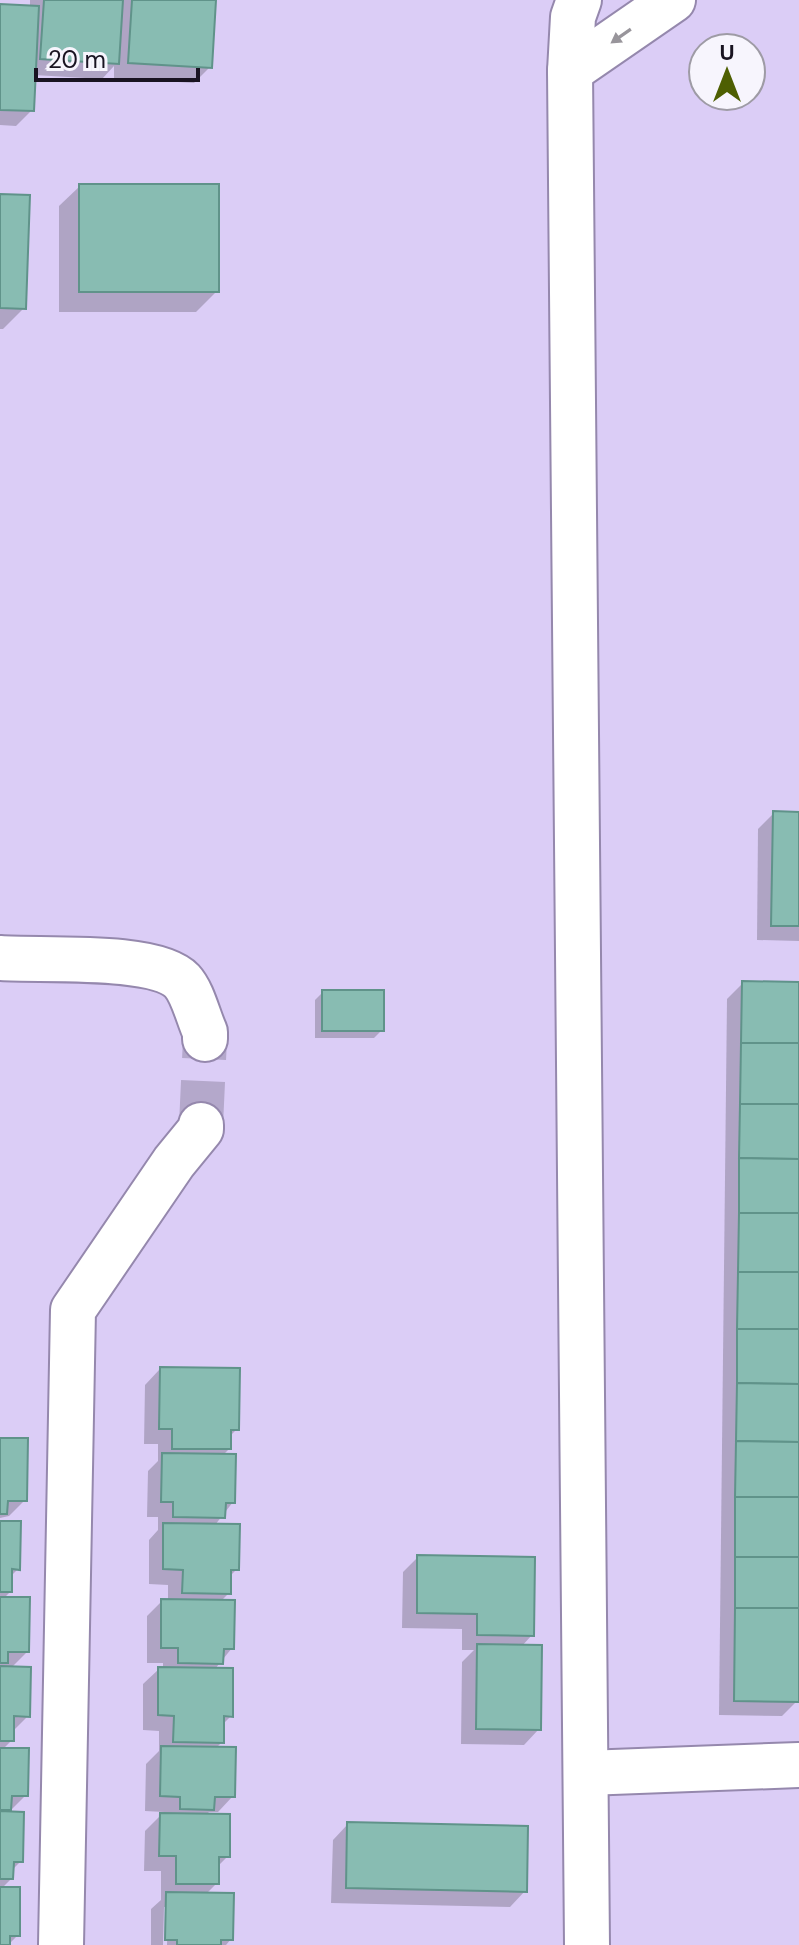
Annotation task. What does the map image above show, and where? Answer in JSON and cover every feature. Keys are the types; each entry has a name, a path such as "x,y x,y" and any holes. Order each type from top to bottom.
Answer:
{"street":[{"path":"579,0 573,17 570,71 587,1945"},
{"path":"570,71 673,0"},
{"path":"18,959 141,962 172,973 184,983 205,1032 205,1039"},
{"path":"61,1945 73,1310 201,1125"},
{"path":"586,1773 799,1765"}],"building":[{"path":"44,0 123,0 119,64 40,59"},
{"path":"132,0 216,0 212,68 128,63"},
{"path":"0,4 39,6 34,111 0,110"},
{"path":"79,184 219,184 219,292 79,292"},
{"path":"0,194 30,195 26,309 0,308"},
{"path":"773,811 799,812 799,926 771,926"},
{"path":"742,981 799,982 799,1043 741,1043"},
{"path":"322,990 384,990 384,1031 322,1031"},
{"path":"741,1043 799,1043 799,1104 740,1104"},
{"path":"740,1104 799,1104 799,1159 739,1158"},
{"path":"739,1158 799,1159 799,1213 739,1213"},
{"path":"739,1213 799,1213 799,1272 738,1272"},
{"path":"738,1272 799,1272 799,1329 737,1329"},
{"path":"737,1329 799,1329 799,1384 737,1383"},
{"path":"160,1367 240,1368 239,1430 231,1430 231,1449 172,1449 172,1429 159,1429"},
{"path":"737,1383 799,1384 799,1442 736,1441"},
{"path":"0,1438 28,1438 27,1501 8,1501 7,1514 0,1514"},
{"path":"736,1441 799,1442 799,1497 735,1497"},
{"path":"162,1453 236,1454 235,1503 226,1503 225,1518 173,1517 173,1502 161,1502"},
{"path":"735,1497 799,1497 799,1557 735,1557"},
{"path":"0,1521 21,1521 20,1570 12,1569 12,1592 0,1592"},
{"path":"163,1523 240,1524 239,1570 231,1570 231,1594 182,1593 183,1570 163,1569"},
{"path":"417,1555 535,1557 534,1636 477,1635 477,1614 417,1613"},
{"path":"735,1557 799,1557 799,1608 735,1608"},
{"path":"0,1597 30,1597 29,1652 8,1652 8,1663 0,1663"},
{"path":"161,1599 235,1600 234,1649 224,1649 223,1664 178,1663 178,1648 161,1648"},
{"path":"735,1608 799,1608 799,1702 734,1701"},
{"path":"477,1644 542,1645 541,1730 476,1729"},
{"path":"0,1666 31,1667 30,1717 14,1716 14,1741 0,1741"},
{"path":"158,1667 233,1668 233,1717 224,1716 224,1743 173,1742 174,1716 158,1715"},
{"path":"161,1746 236,1747 235,1797 215,1797 214,1810 180,1809 180,1797 160,1796"},
{"path":"0,1748 29,1748 28,1796 12,1796 11,1810 0,1810"},
{"path":"0,1811 24,1812 23,1862 14,1862 13,1879 0,1879"},
{"path":"160,1813 230,1814 230,1857 219,1857 219,1884 176,1884 176,1856 159,1856"},
{"path":"347,1822 528,1826 527,1892 346,1888"},
{"path":"0,1887 20,1887 20,1936 10,1936 10,1945 0,1945"},
{"path":"166,1892 234,1893 233,1940 221,1940 221,1945 177,1945 177,1940 165,1940"}],"tunnel":[{"path":"201,1125 205,1039"}]}
